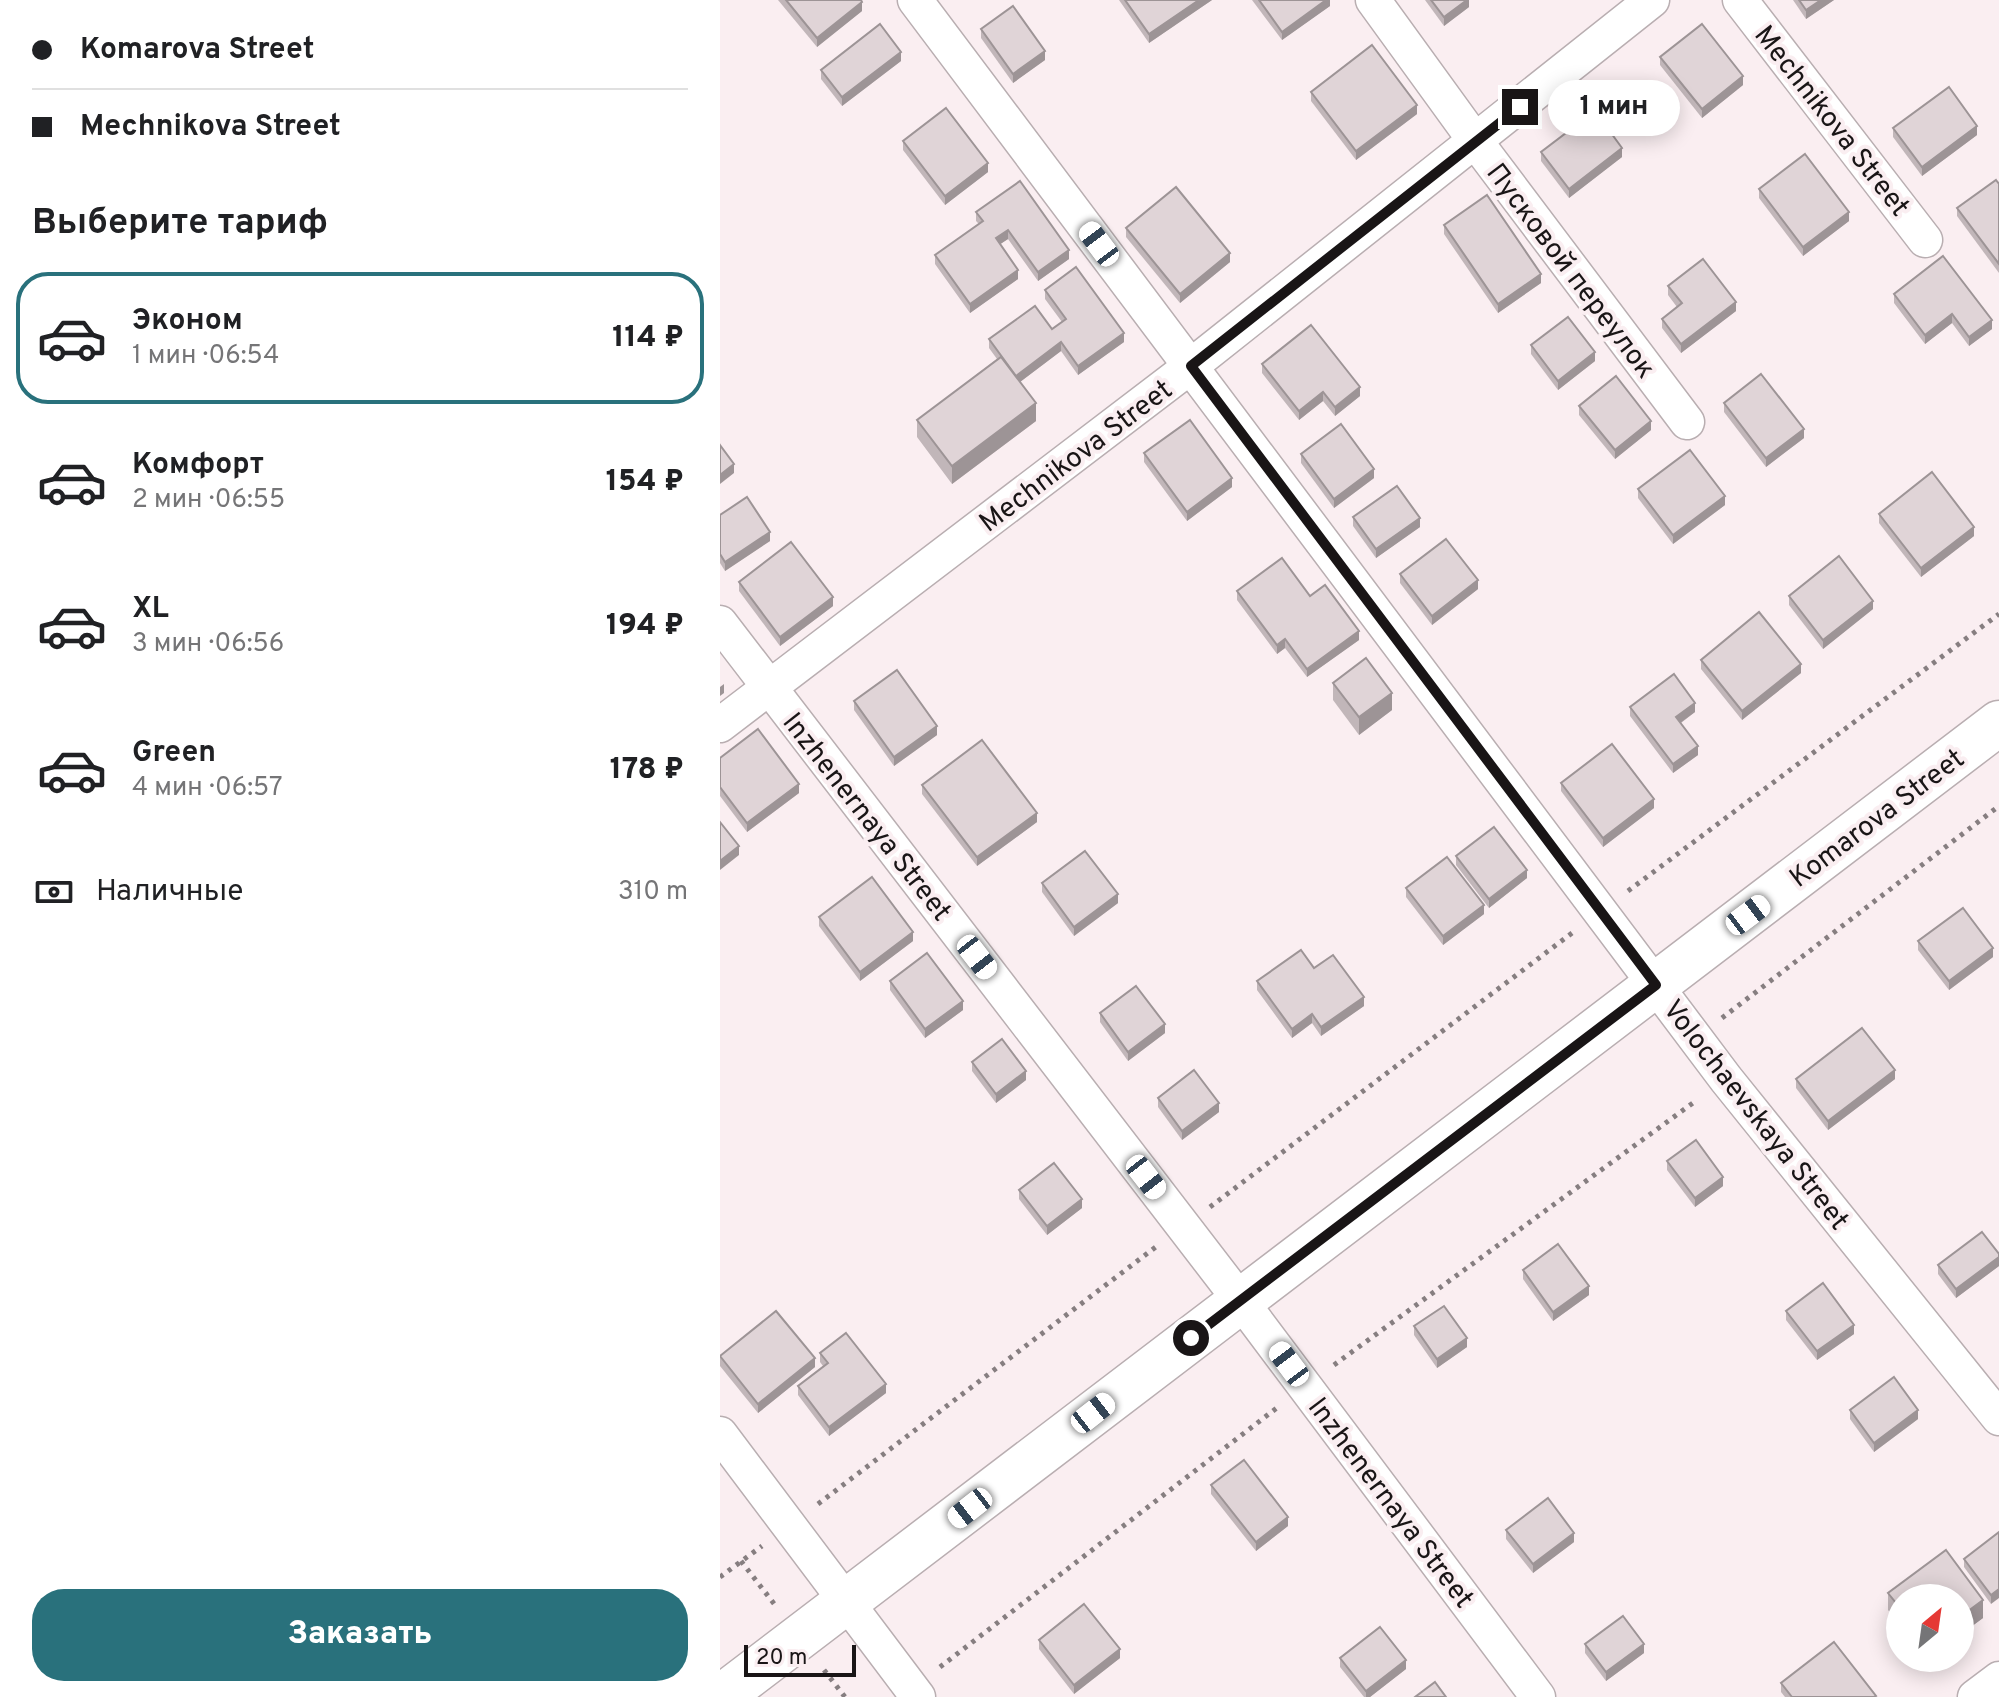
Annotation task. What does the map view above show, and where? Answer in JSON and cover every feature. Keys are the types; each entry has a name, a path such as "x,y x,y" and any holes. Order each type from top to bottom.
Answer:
{"main road":[{"name":"Komarova Street","path":"721,1697 1999,723"}],"street":[{"name":"Volochaevskaya Street","path":"915,0 1726,1079 1999,1418"},
{"name":"Пусковой переулок","path":"1373,0 1687,422"},
{"name":"Mechnikova Street","path":"720,725 1191,366 1652,0"},
{"name":"Mechnikova Street","path":"1740,0 1925,240"},
{"name":"Inzhenernaya Street","path":"720,623 1184,1226 1538,1697"},
{"path":"720,1434 918,1697"},
{"path":"1975,1697 1999,1679"}],"path":[{"path":"720,1577 1999,614"},
{"path":"1696,1038 1999,806"}],"building":[{"path":"786,0 861,0 862,2 817,38"},
{"path":"1125,0 1199,0 1149,34"},
{"path":"1259,0 1326,0 1282,32"},
{"path":"1431,0 1467,0 1444,17"},
{"path":"1799,0 1821,0 1806,10"},
{"path":"1013,6 1045,51 1013,74 981,29"},
{"path":"880,24 901,52 842,97 821,70"},
{"path":"1702,24 1743,76 1702,109 1660,57"},
{"path":"1372,45 1417,105 1356,151 1311,92"},
{"path":"1949,87 1977,126 1922,167 1893,128"},
{"path":"946,108 988,163 945,196 903,141"},
{"path":"1595,111 1622,148 1569,189 1541,152"},
{"path":"1805,154 1849,212 1803,247 1759,189"},
{"path":"1996,180 1999,184 1999,264 1957,208"},
{"path":"1020,181 1069,250 1038,272 1008,230 996,238 1018,270 970,304 935,255 983,221 976,212"},
{"path":"1176,187 1230,253 1180,294 1126,228"},
{"path":"1487,195 1541,274 1498,304 1444,225"},
{"path":"1943,256 1992,320 1969,337 1952,314 1925,335 1894,294"},
{"path":"1703,259 1736,302 1681,344 1662,319 1682,303 1668,286"},
{"path":"1076,267 1124,333 1078,366 1061,342 1016,376 989,339 1035,306 1052,329 1066,319 1045,290"},
{"path":"1568,317 1595,352 1558,381 1531,345"},
{"path":"1311,325 1360,387 1335,407 1323,392 1299,411 1262,364"},
{"path":"1001,357 1036,403 952,466 917,420"},
{"path":"1761,374 1804,429 1766,458 1724,403"},
{"path":"1616,376 1651,421 1615,450 1579,406"},
{"path":"1190,420 1232,478 1187,512 1144,453"},
{"path":"1341,424 1374,469 1334,499 1301,454"},
{"path":"720,445 734,464 720,475"},
{"path":"1690,450 1725,496 1673,535 1638,489"},
{"path":"1932,472 1974,527 1921,568 1879,514"},
{"path":"1397,486 1420,518 1376,549 1353,517"},
{"path":"747,497 770,532 725,562 720,554 720,515"},
{"path":"1446,539 1478,580 1432,616 1400,574"},
{"path":"791,542 833,597 780,637 739,582"},
{"path":"1839,556 1873,601 1823,640 1789,596"},
{"path":"1282,558 1310,596 1325,585 1359,631 1307,669 1285,639 1277,645 1237,591"},
{"path":"1759,612 1801,664 1742,711 1701,660"},
{"path":"1366,658 1392,693 1359,717 1333,683"},
{"path":"897,670 937,726 894,757 854,701"},
{"path":"1674,674 1695,703 1676,717 1698,746 1673,764 1630,707"},
{"path":"758,729 799,784 747,823 720,787 720,758"},
{"path":"982,740 1037,813 977,857 922,785"},
{"path":"1612,744 1654,799 1603,838 1561,783"},
{"path":"720,822 739,846 720,861"},
{"path":"1494,827 1527,870 1489,899 1456,856"},
{"path":"1085,851 1118,894 1074,927 1042,883"},
{"path":"1447,857 1484,905 1443,936 1406,888"},
{"path":"872,877 913,932 860,972 819,917"},
{"path":"1963,908 1993,948 1949,981 1918,941"},
{"path":"1301,950 1314,968 1333,955 1364,997 1321,1027 1312,1014 1292,1029 1257,981"},
{"path":"927,953 963,1001 925,1029 890,981"},
{"path":"1136,986 1165,1024 1128,1052 1100,1013"},
{"path":"1862,1028 1895,1070 1828,1121 1796,1079"},
{"path":"1002,1039 1026,1071 996,1094 972,1062"},
{"path":"1194,1070 1219,1103 1182,1131 1158,1098"},
{"path":"1696,1140 1723,1177 1695,1198 1667,1161"},
{"path":"1054,1163 1082,1199 1047,1226 1019,1190"},
{"path":"1982,1232 1999,1257 1956,1289 1938,1265"},
{"path":"1558,1244 1589,1286 1553,1312 1523,1270"},
{"path":"1823,1283 1854,1325 1817,1351 1786,1311"},
{"path":"1444,1306 1467,1338 1437,1359 1414,1326"},
{"path":"776,1311 815,1358 758,1404 720,1356"},
{"path":"846,1333 886,1384 829,1427 798,1386 828,1363 820,1353"},
{"path":"1894,1377 1918,1410 1874,1443 1850,1410"},
{"path":"1244,1460 1288,1517 1256,1542 1211,1485"},
{"path":"1548,1498 1574,1533 1533,1564 1506,1530"},
{"path":"1999,1532 1999,1589 1991,1595 1964,1559"},
{"path":"1946,1550 1971,1584 1900,1584"},
{"path":"1974,1588 1983,1600 1974,1607"},
{"path":"1084,1604 1120,1649 1074,1685 1039,1640"},
{"path":"1623,1616 1644,1644 1606,1672 1585,1644"},
{"path":"1380,1627 1406,1660 1366,1691 1340,1658"},
{"path":"1834,1642 1876,1696 1792,1697 1781,1683"},
{"path":"1435,1682 1446,1697 1415,1697"}],"route":[{"path":"1191,1338 1656,985 1191,366 1520,107"}]}
